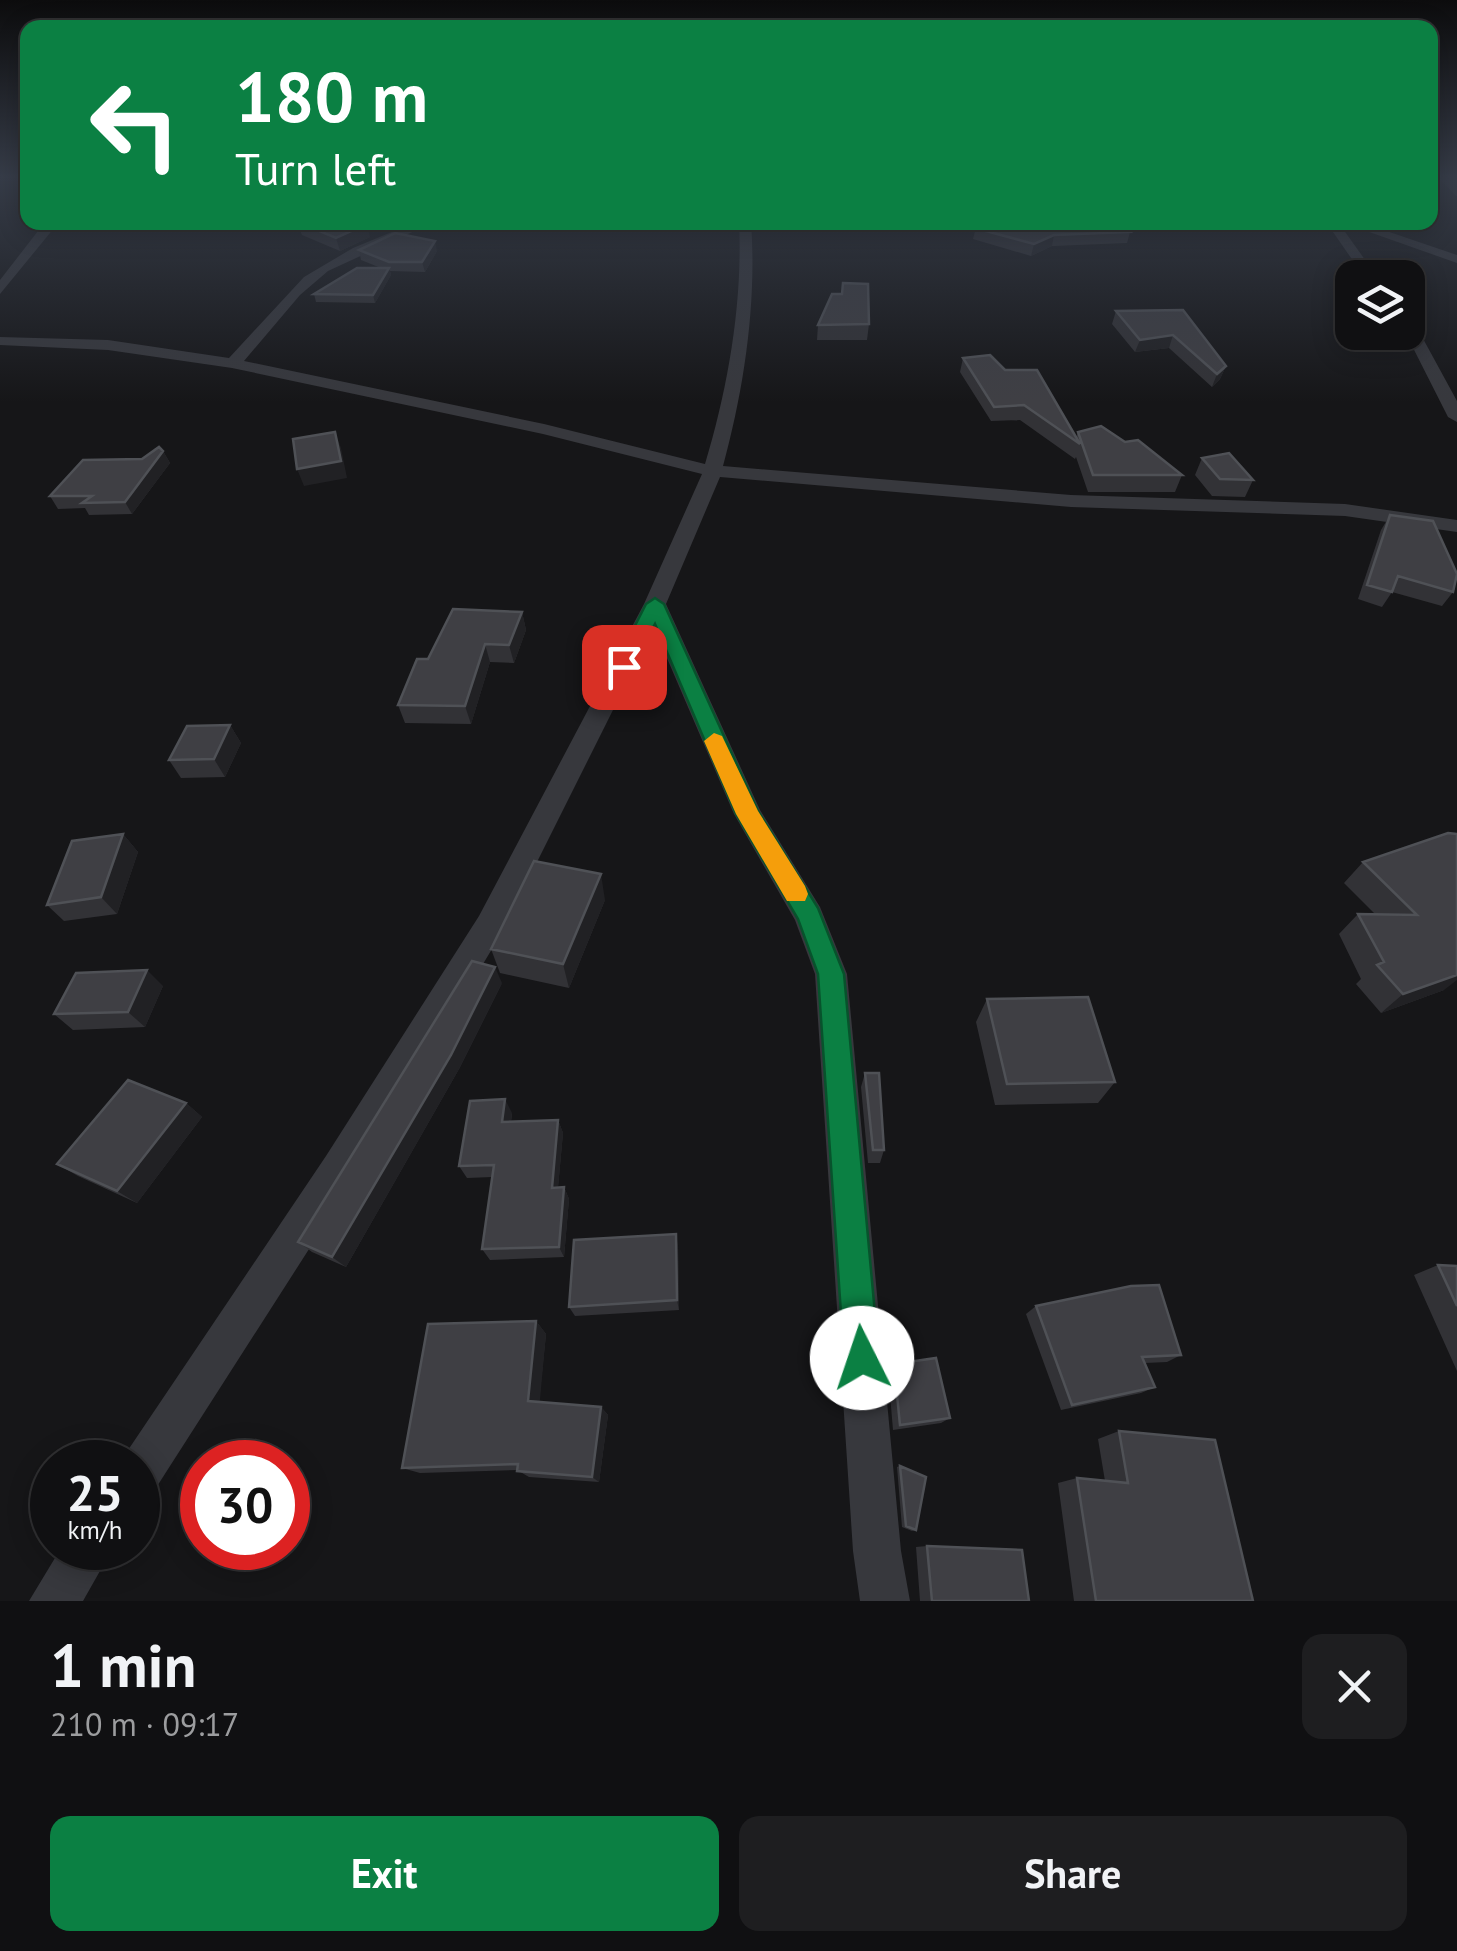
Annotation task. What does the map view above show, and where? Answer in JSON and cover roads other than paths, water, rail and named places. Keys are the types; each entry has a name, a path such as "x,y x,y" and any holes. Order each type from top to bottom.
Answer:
{"street":[{"path":"0,290 27,253"},
{"path":"232,363 256,343 297,290 323,270 361,253"},
{"path":"160,1441 339,1169 490,925 655,604 712,471 728,420 747,253"},
{"path":"0,341 108,345 232,363 544,429 712,471 1071,501 1345,510 1457,526"},
{"path":"1422,350 1457,418"},
{"path":"655,604 748,814 810,916 831,974 875,1531 885,1601"},
{"path":"54,1601 75,1570"}]}
